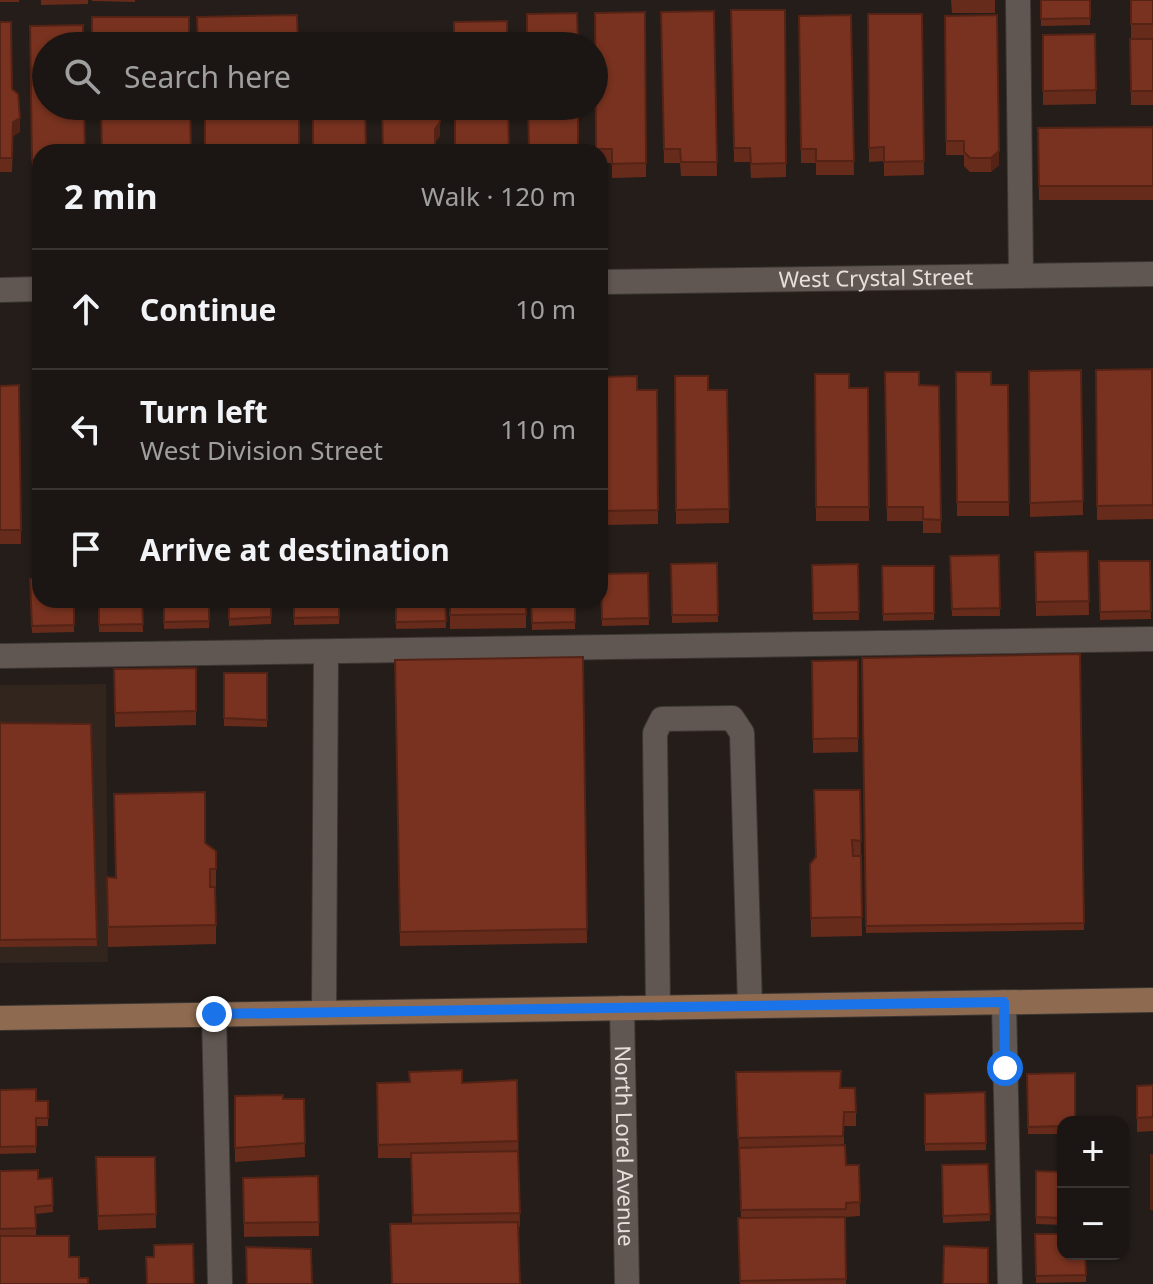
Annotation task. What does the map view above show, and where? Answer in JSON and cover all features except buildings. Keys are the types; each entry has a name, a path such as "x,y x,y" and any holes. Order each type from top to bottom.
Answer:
{"main road":[{"path":"0,1018 1153,1000"}],"street":[{"path":"1018,0 1021,276"},
{"name":"West Crystal Street","path":"608,282 1153,274"},
{"path":"0,290 32,289"},
{"path":"0,656 1153,639"},
{"path":"324,1013 326,652"},
{"path":"658,1008 655,733 662,719 732,718 742,733 750,1006"},
{"path":"1004,1002 1010,1284"},
{"name":"North Lorel Avenue","path":"622,1008 627,1284"},
{"path":"214,1014 220,1284"}],"shaded area":[{"path":"106,684 108,962 0,963 0,685"}],"route":[{"path":"214,1014 1004,1002 1005,1068"}]}
